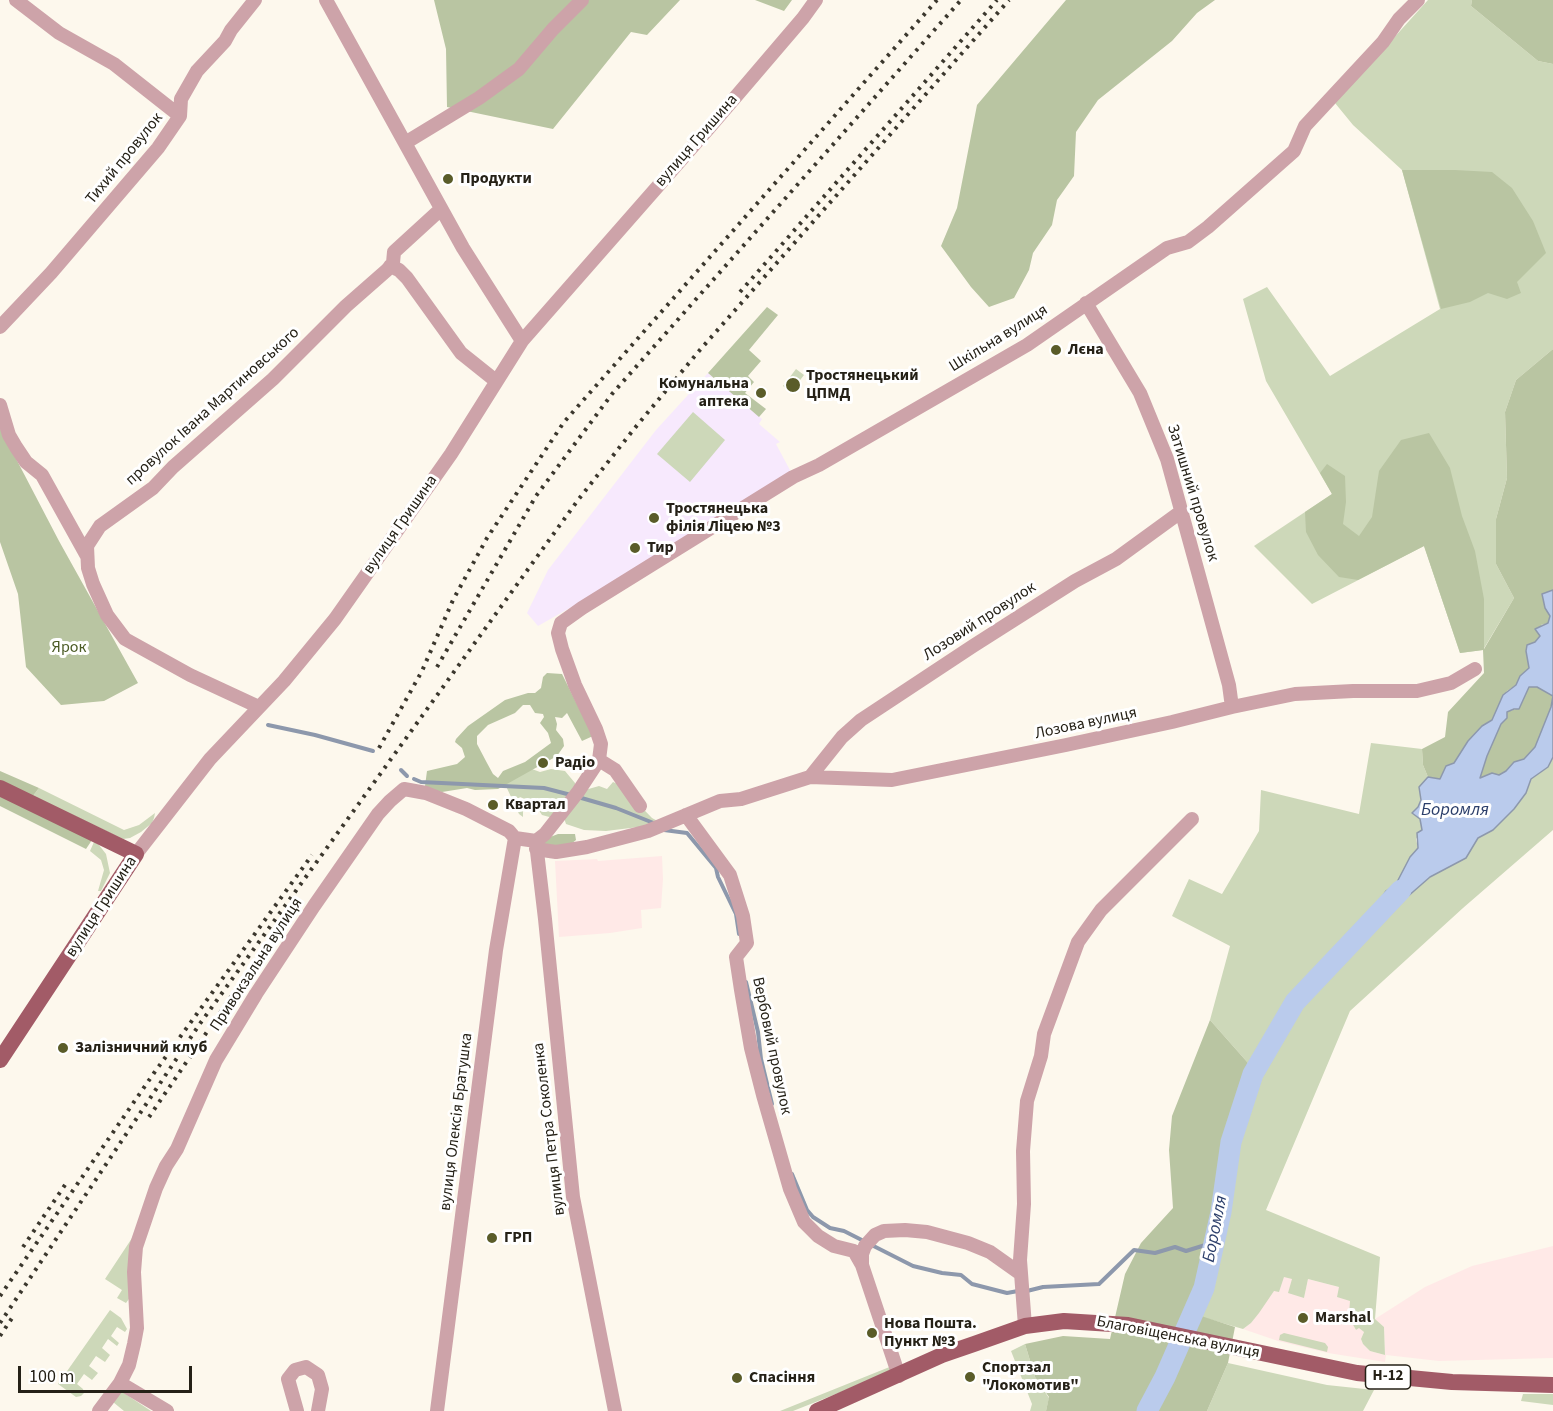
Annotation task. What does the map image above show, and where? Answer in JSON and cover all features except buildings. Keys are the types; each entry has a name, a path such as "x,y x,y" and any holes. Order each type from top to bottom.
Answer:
{"main road":[{"path":"0,788 136,854"},
{"name":"вулиця Гришина","path":"0,1060 136,854"},
{"name":"Благовіщенська вулиця","path":"817,1411 942,1355 1025,1326 1064,1321 1128,1325 1386,1377 1452,1382 1553,1385"}],"street":[{"path":"16,0 59,33 114,64 180,116"},
{"name":"Тихий провулок","path":"0,327 51,273 158,148 180,116 181,99 197,71 225,41 255,0"},
{"path":"326,0 441,209 522,341"},
{"path":"405,143 479,98 519,69 553,29 582,0"},
{"name":"вулиця Гришина","path":"136,854 210,759 298,665 335,619 451,454 522,341 709,128 816,0"},
{"name":"Шкільна вулиця","path":"599,760 601,744 597,729 575,685 562,649 558,633 561,623 760,500 793,477 819,465 1027,345 1167,248 1188,242 1217,220 1294,150 1305,126 1383,42 1418,0"},
{"name":"провулок Івана Мартиновського","path":"87,556 87,546 100,525 153,488 173,467 273,379 390,266 394,252 441,209"},
{"path":"390,266 399,270 407,278 461,353 496,381"},
{"name":"Затишний провулок","path":"1086,303 1140,393 1167,459 1229,685 1232,707"},
{"path":"0,405 15,447 26,462 42,475 87,556 88,568 98,598 124,639 259,707"},
{"name":"Лозовий провулок","path":"810,777 842,737 861,720 973,645 1082,577 1116,560 1182,511"},
{"name":"Лозова вулиця","path":"515,838 556,852 587,847 648,831 720,801 741,799 810,777 892,780 1066,745 1232,707 1314,692 1417,691 1451,683 1475,669"},
{"path":"536,845 576,795 599,760 615,770 640,806"},
{"name":"Привокзальна вулиця","path":"99,1411 120,1383 129,1365 137,1328 134,1272 136,1247 166,1166 177,1149 216,1060 262,985 378,814 399,791 404,789 426,793 466,809 509,831 515,838"},
{"name":"Вербовий провулок","path":"686,815 730,875 743,916 747,943 736,957 739,979 751,1048 790,1190 804,1222 818,1236 834,1246 854,1251 862,1265"},
{"path":"1025,1326 1020,1260 1024,1204 1023,1150 1027,1101 1041,1056 1044,1034 1078,942 1101,910 1192,819"},
{"name":"вулиця Олексія Братушка","path":"437,1411 496,950 515,838"},
{"name":"вулиця Петра Соколенка","path":"536,845 573,1197 615,1411"},
{"path":"898,1376 862,1265 862,1254 867,1243 875,1235 884,1231 927,1232 968,1243 990,1252 1021,1274"},
{"path":"297,1411 288,1379 296,1370 306,1367 318,1375 322,1389 318,1411"},
{"path":"120,1383 167,1411"}],"shaded area":[{"name":"Тростянецька філія Ліцею №3","path":"708,373 762,419 759,424 780,442 776,444 791,472 619,580 538,626 527,613 548,570 656,430"},
{"path":"662,856 661,908 641,910 642,928 559,937 555,861 597,859 598,861"},
{"path":"1553,1246 1553,1358 1439,1361 1386,1355 1385,1362 1328,1353 1278,1341 1243,1329 1251,1323 1274,1290 1279,1291 1284,1276 1292,1278 1304,1298 1308,1279 1339,1287 1351,1301 1349,1314 1356,1330 1359,1327 1364,1332 1361,1339 1363,1344 1370,1351 1385,1355 1384,1327 1375,1319 1425,1287 1472,1266"}],"green space":[{"path":"434,0 680,0 647,35 631,32 553,129 447,107 446,49"},
{"path":"755,0 792,0 784,11"},
{"path":"1066,0 1215,0 1197,13 1172,41 1098,100 1076,132 1074,176 1057,200 1052,225 1033,253 1029,270 1014,298 989,307 941,246 957,208 977,105"},
{"path":"1428,0 1472,0 1471,6 1538,61 1553,64 1553,349 1516,380 1505,412 1507,478 1496,519 1496,564 1514,598 1483,650 1460,653 1424,546 1312,604 1254,546 1332,494 1266,381 1243,299 1267,287 1330,376 1440,309 1402,170 1353,125 1335,103"},
{"path":"1472,0 1553,0 1553,64 1538,61 1471,6"},
{"path":"1402,170 1492,172 1512,188 1533,221 1546,253 1517,282 1521,293 1507,299 1488,293 1470,302 1441,309"},
{"path":"767,307 778,315 749,350 761,361 748,376 754,382 745,393 766,409 759,417 708,373"},
{"path":"1553,349 1553,590 1543,595 1545,608 1550,616 1548,623 1541,625 1541,636 1526,651 1529,668 1520,676 1516,685 1507,691 1492,720 1482,726 1468,741 1454,763 1446,766 1440,779 1428,777 1423,765 1422,749 1445,737 1448,712 1484,673 1483,650 1460,653 1424,546 1358,580 1339,577 1318,555 1306,532 1305,512 1332,494 1320,473 1327,464 1345,476 1346,502 1343,524 1359,536 1372,517 1379,471 1401,440 1429,433 1450,468 1462,516 1475,551 1484,599 1484,649 1514,598 1496,564 1496,519 1507,478 1505,412 1516,380"},
{"path":"796,369 804,375 791,392 783,386"},
{"path":"693,412 725,440 690,482 657,454"},
{"name":"Ярок","path":"0,428 59,541 138,683 104,701 61,705 26,667 18,594 0,542"},
{"path":"547,673 562,674 593,736 582,741 567,713 562,718 555,717 556,730 563,739 564,746 557,756 498,789 467,788 442,792 429,790 425,786 427,771 457,764 465,757 462,748 455,742 468,726 505,700 535,693 541,688 543,677","holes":["523,705 530,705 535,713 543,714 544,717 540,723 548,733 551,743 525,762 503,771 498,778 493,774 477,744 477,736 488,725 515,713"]},
{"path":"1529,687 1537,687 1553,695 1551,707 1535,747 1524,760 1514,762 1499,775 1480,778 1501,724 1507,718 1507,712 1519,708"},
{"path":"1371,743 1422,749 1423,765 1428,777 1419,787 1421,800 1412,813 1420,818 1422,830 1416,839 1418,848 1410,857 1396,885 1386,891 1398,905 1430,877 1466,858 1478,838 1493,830 1526,793 1531,779 1548,767 1553,757 1553,830 1350,1011 1266,1210 1380,1257 1375,1319 1384,1327 1385,1355 1370,1351 1363,1344 1361,1339 1364,1332 1359,1328 1356,1330 1351,1321 1350,1301 1337,1297 1339,1287 1308,1279 1304,1298 1288,1293 1292,1279 1284,1277 1279,1292 1274,1291 1251,1323 1243,1329 1195,1315 1208,1286 1215,1242 1225,1210 1235,1140 1256,1072 1210,1020 1230,946 1172,916 1189,879 1222,894 1259,831 1261,790 1359,814"},
{"path":"532,769 540,772 551,769 565,771 575,783 576,791 553,818 542,815 534,803 520,797 518,799 523,817 519,814 505,784"},
{"path":"0,771 39,788 33,796 0,781"},
{"path":"613,782 620,785 652,818 663,824 606,831 584,830 566,824 564,818 585,790 599,786 607,789"},
{"path":"39,788 124,830 139,825 155,813 154,818 152,823 141,832 123,839 33,796"},
{"path":"0,794 92,840 86,849 0,806"},
{"path":"558,834 575,834 576,840 566,848 542,844 545,839"},
{"path":"94,842 106,854 110,873 101,891 98,891 104,870 101,860 90,851"},
{"path":"1210,1020 1256,1072 1235,1140 1225,1210 1215,1242 1208,1286 1195,1314 1235,1327 1228,1363 1207,1411 1046,1411 1049,1397 1035,1377 1025,1344 1063,1336 1110,1339 1125,1274 1141,1243 1173,1208 1169,1150 1172,1116"},
{"path":"136,1232 131,1296 126,1303 117,1298 122,1290 105,1279"},
{"path":"110,1310 121,1318 127,1329 125,1332 117,1327 111,1336 119,1343 117,1346 108,1339 102,1348 110,1355 105,1362 96,1356 89,1366 98,1373 92,1380 84,1374 77,1384 84,1393 76,1397 58,1384"},
{"path":"1284,1333 1325,1343 1328,1347 1327,1352 1279,1340 1280,1335"},
{"path":"1025,1344 1035,1377 1049,1398 1046,1411 1030,1411 1032,1404 1011,1351"},
{"path":"1228,1363 1327,1385 1374,1390 1363,1411 1207,1411"},
{"path":"892,1366 893,1369 841,1392 793,1411 780,1411"},
{"path":"121,1392 151,1411 124,1411 113,1402"},
{"path":"1523,1394 1553,1394 1553,1405 1521,1401"}],"water":[{"name":"Боромля","path":"1553,590 1553,696 1553,757 1548,767 1531,779 1526,793 1514,809 1493,830 1478,838 1466,858 1430,877 1398,905 1383,910 1379,902 1386,891 1396,884 1410,857 1418,848 1417,833 1422,830 1420,819 1412,813 1421,800 1419,787 1428,777 1440,779 1446,766 1454,763 1468,741 1482,726 1492,720 1503,695 1516,685 1520,676 1529,668 1527,645 1535,642 1540,636 1535,629 1548,623 1550,616 1545,608 1542,594","holes":["1529,687 1537,687 1553,696 1535,747 1524,759 1514,762 1499,775 1492,773 1480,778 1501,724 1507,718 1507,712 1519,709"]}],"waterway":[{"path":"268,725 373,751"},
{"path":"401,770 407,776"},
{"path":"414,779 421,782 544,788 571,795"},
{"path":"578,797 616,808 656,824"},
{"path":"664,830 687,833 716,868 736,914 739,934"},
{"name":"Боромля","path":"1147,1411 1165,1377 1204,1288 1221,1212 1231,1142 1253,1074 1295,1002 1401,890"},
{"path":"746,982 772,1104"},
{"path":"792,1174 807,1210 813,1217 830,1228 844,1231 913,1266 961,1275 972,1284 1007,1293 1018,1291"},
{"path":"1027,1291 1043,1287 1099,1284 1134,1250 1155,1253 1175,1247 1186,1251 1215,1242"}],"railway":[{"path":"379,748 422,671 453,600 487,538 564,422 937,0"},
{"path":"437,667 536,496 612,394 961,0"},
{"path":"740,292 997,0"},
{"path":"0,1323 199,1025 578,500 699,351 1009,0"},
{"path":"0,1296 154,1073 312,855"},
{"path":"149,1117 237,988"},
{"path":"23,1247 67,1182"},
{"path":"0,1336 12,1318"}],"place":[{"name":"Продукти","path":"448,179"},
{"name":"Лєна","path":"1056,350"},
{"name":"Тростянецький ЦПМД","path":"793,385"},
{"name":"Комунальна аптека","path":"761,393"},
{"name":"Тростянецька філія Ліцею №3","path":"654,518"},
{"name":"Тир","path":"635,548"},
{"name":"Радіо","path":"543,763"},
{"name":"Квартал","path":"493,805"},
{"name":"Залізничний клуб","path":"63,1048"},
{"name":"ГРП","path":"492,1238"},
{"name":"Marshal","path":"1303,1318"},
{"name":"Нова Пошта. Пункт №3","path":"872,1333"},
{"name":"Спортзал \"Локомотив\"","path":"970,1377"},
{"name":"Спасіння","path":"737,1378"}]}
